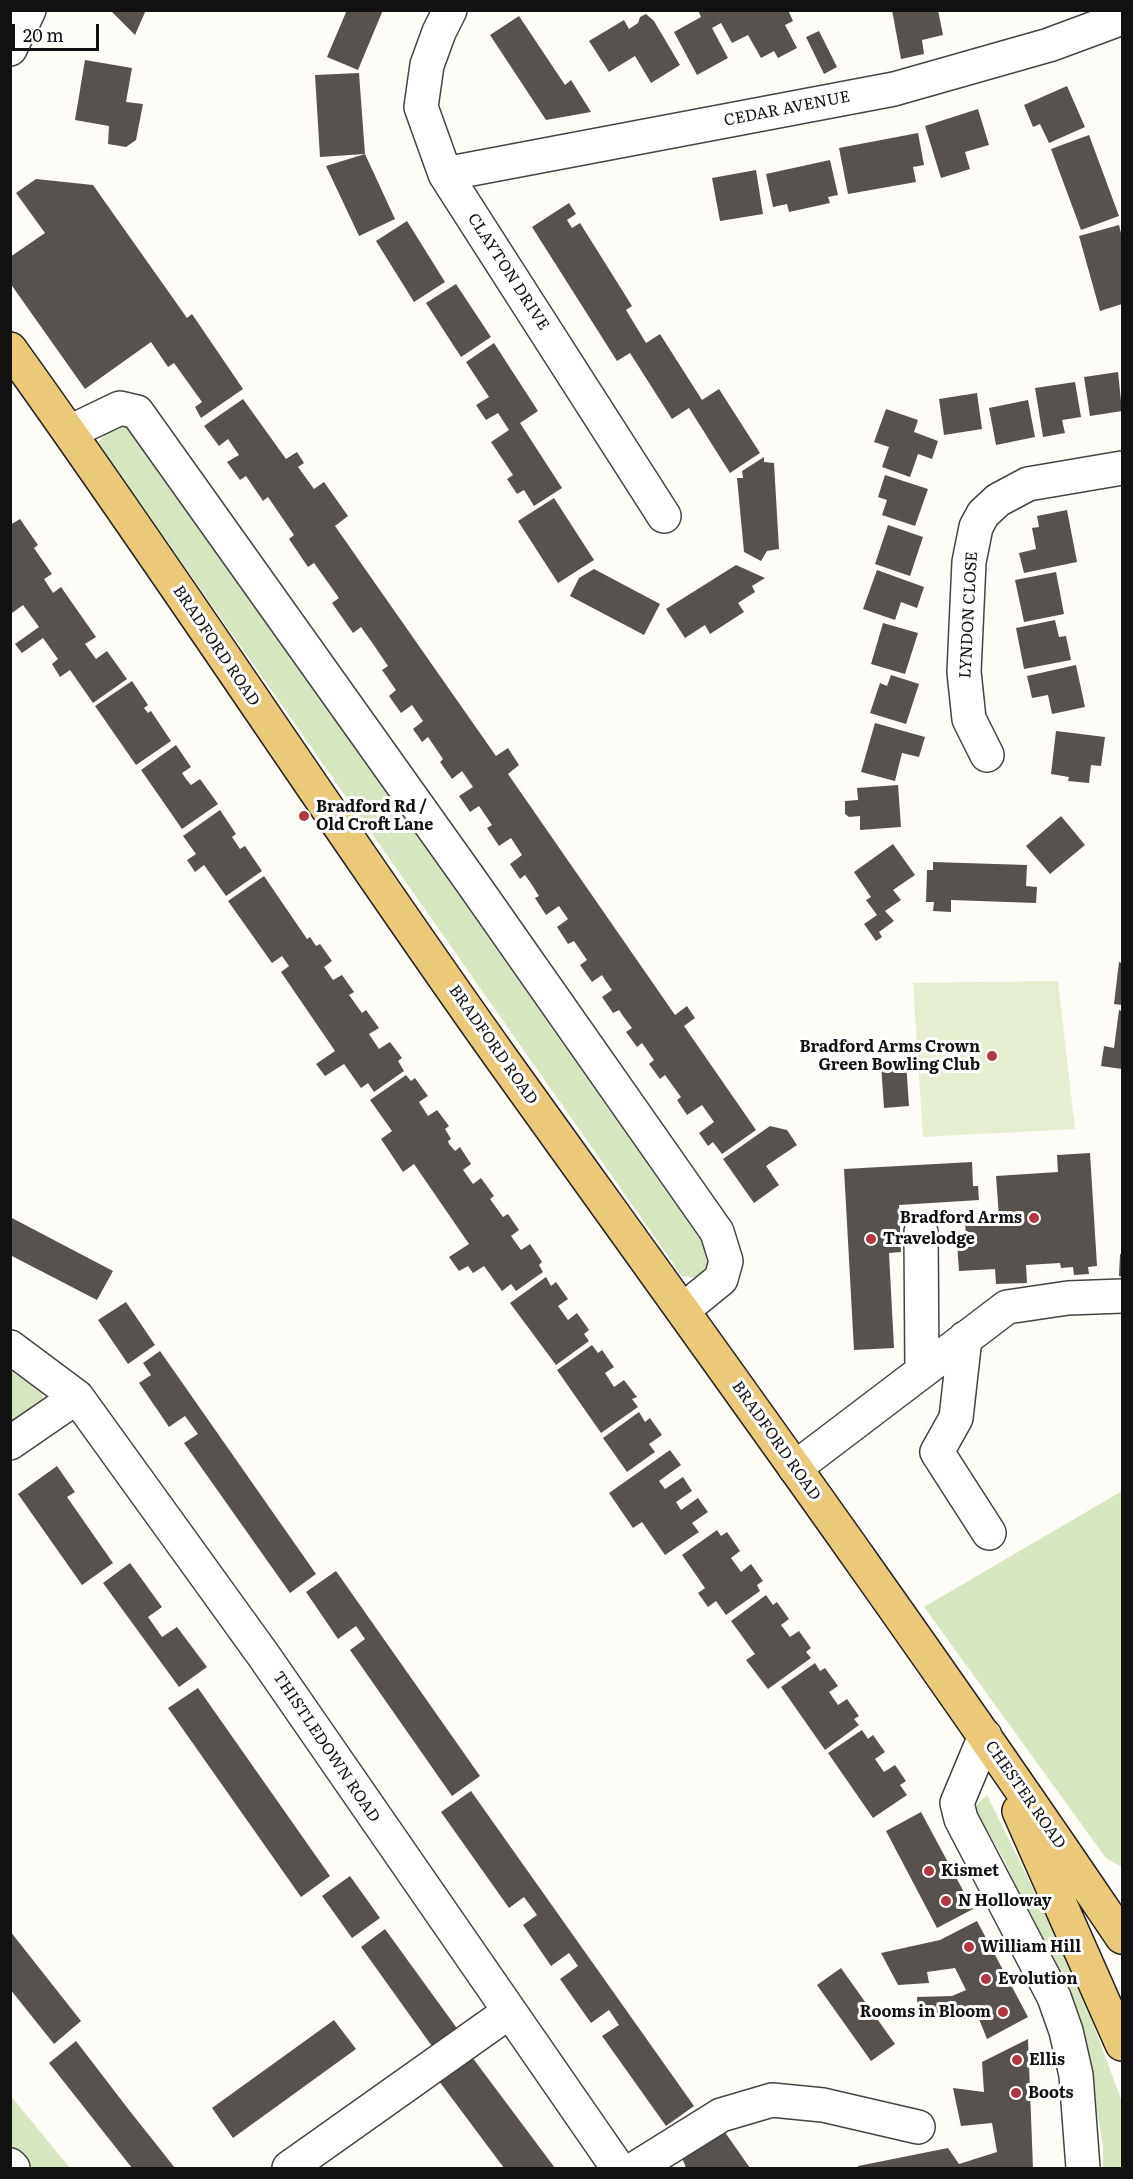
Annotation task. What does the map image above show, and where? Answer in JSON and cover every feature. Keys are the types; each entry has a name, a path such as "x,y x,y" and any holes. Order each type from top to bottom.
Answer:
{"main road":[{"name":"BRADFORD ROAD","path":"10,349 70,432 430,956 984,1736"},
{"name":"CHESTER ROAD","path":"984,1736 1122,1936"},
{"name":"CHESTER ROAD","path":"984,1736 1122,2044"},
{"path":"1086,1963 1122,1942"}],"street":[{"path":"10,49 29,10"},
{"name":"CLAYTON DRIVE","path":"450,10 427,65 421,107 446,174 664,516"},
{"name":"CEDAR AVENUE","path":"446,174 894,89 1049,45 1122,18"},
{"path":"70,432 120,408 137,412 717,1232 726,1261 721,1280 683,1310"},
{"name":"LYNDON CLOSE","path":"987,755 969,719 964,672 969,562 976,527 983,514 998,500 1028,484 1122,468"},
{"path":"921,1232 922,1371"},
{"path":"795,1468 1007,1307 1068,1298 1122,1296"},
{"path":"965,1338 956,1418 937,1452 989,1533"},
{"name":"THISTLEDOWN ROAD","path":"10,1347 77,1397 264,1656 618,2169"},
{"path":"10,1443 77,1397"},
{"path":"984,1736 957,1803 961,1819 1057,2006 1066,2031 1076,2075 1083,2169"},
{"path":"289,2168 509,2012"},
{"path":"636,2169 721,2115 772,2100 823,2105 918,2127"},
{"path":"10,2165 13,2169"}],"green space":[{"path":"127,423 708,1250 713,1268 702,1278 682,1276 98,443 112,425"},
{"name":"Bradford Arms Crown Green Bowling Club","path":"1058,981 1075,1129 923,1137 913,983"},
{"path":"11,1370 42,1393 44,1403 11,1428"},
{"path":"1122,1491 1122,1867 1106,1858 924,1607"},
{"path":"987,1795 1074,1972 1122,2102 1122,2168 1103,2168 1103,2146 1085,2041 1003,1858 974,1807"},
{"path":"10,2095 70,2168 28,2168 11,2146"}],"building":[{"path":"110,10 146,10 135,35"},
{"path":"347,10 383,10 358,70 327,57"},
{"path":"698,10 788,10 793,21 785,25 797,48 778,58 774,51 761,58 748,35 732,43 721,23 712,28 728,58 697,75 674,32 701,17"},
{"path":"892,10 938,10 943,35 922,40 924,54 901,59"},
{"path":"646,14 654,21 680,65 651,83 635,56 609,72 589,41 624,20 629,29"},
{"path":"519,16 565,85 571,80 591,112 546,120 490,35"},
{"path":"819,31 837,67 824,74 806,37"},
{"path":"85,60 132,68 126,102 143,104 136,140 126,147 108,144 109,126 75,120"},
{"path":"359,73 365,154 320,157 315,75"},
{"path":"1067,86 1085,127 1049,143 1040,124 1033,127 1024,105"},
{"path":"978,109 989,145 965,152 970,169 941,178 925,126"},
{"path":"918,133 924,165 913,167 916,182 848,194 839,148"},
{"path":"1089,135 1119,216 1081,230 1051,149"},
{"path":"365,154 395,219 359,236 326,166"},
{"path":"830,160 838,195 828,197 830,203 789,212 787,204 773,207 766,174"},
{"path":"756,170 763,214 720,221 712,178"},
{"path":"36,179 93,185 187,318 192,314 243,389 201,418 195,407 202,402 174,363 168,367 151,342 85,389 10,283 10,257 45,233 16,193"},
{"path":"569,203 576,214 567,220 572,228 580,223 632,306 626,310 646,343 660,334 702,400 719,389 760,453 730,473 689,408 672,419 630,353 617,361 532,227"},
{"path":"407,221 445,282 414,302 376,241"},
{"path":"1119,225 1122,237 1122,304 1100,311 1079,236"},
{"path":"456,284 491,337 461,357 426,303"},
{"path":"494,343 538,411 520,423 562,488 534,506 524,490 517,494 507,479 513,475 491,442 509,430 498,413 486,420 476,405 489,397 466,362"},
{"path":"1118,372 1122,411 1090,416 1084,377"},
{"path":"1075,382 1081,417 1062,420 1065,433 1043,437 1035,388"},
{"path":"977,393 982,429 944,435 939,399"},
{"path":"243,399 286,459 297,452 304,463 298,467 314,489 324,482 348,516 335,526 496,756 508,748 519,765 508,774 675,1015 687,1006 695,1018 684,1026 756,1130 722,1154 713,1142 708,1146 699,1133 714,1122 702,1105 687,1115 677,1100 681,1097 665,1075 660,1079 649,1064 654,1060 642,1043 637,1047 626,1032 632,1028 619,1010 613,1013 602,997 612,990 602,975 592,982 580,965 587,960 574,941 568,944 557,927 568,919 559,906 546,915 535,898 539,896 525,875 520,879 510,864 522,855 511,838 499,846 487,828 492,825 479,806 470,812 459,796 473,787 462,771 452,779 440,762 443,759 428,737 422,742 413,729 423,721 412,705 401,713 389,696 396,690 382,670 388,666 373,644 361,627 353,633 332,603 339,598 314,563 308,567 289,539 294,535 268,497 263,501 246,476 240,480 227,462 239,455 228,439 219,446 204,426"},
{"path":"1028,400 1035,437 996,445 989,408"},
{"path":"886,409 918,420 914,432 938,441 932,459 918,454 910,477 882,467 889,447 874,442"},
{"path":"764,457 764,462 774,463 779,549 767,551 761,561 744,552 737,478 743,478 742,471"},
{"path":"885,475 928,489 915,526 882,515 887,500 878,497"},
{"path":"554,498 594,560 558,583 518,521"},
{"path":"1067,510 1077,562 1024,573 1019,553 1036,549 1032,528 1039,527 1037,516"},
{"path":"20,519 38,545 34,548 52,574 44,579 53,593 61,587 96,637 85,644 96,659 107,651 127,679 93,703 70,670 60,677 52,664 58,659 43,638 22,653 15,644 39,627 23,605 12,613 10,611 10,525"},
{"path":"888,525 923,537 910,576 875,564"},
{"path":"736,565 765,578 752,586 755,592 738,603 744,612 710,634 705,625 685,638 666,609"},
{"path":"594,569 660,604 644,635 570,596 579,578"},
{"path":"877,570 924,587 917,608 901,602 895,620 863,609"},
{"path":"1056,572 1064,614 1024,622 1015,580"},
{"path":"1055,620 1059,637 1066,636 1071,660 1024,669 1016,628"},
{"path":"883,623 918,633 905,674 871,664"},
{"path":"1076,665 1085,707 1052,714 1048,695 1032,698 1027,676"},
{"path":"891,675 919,684 906,724 870,713 880,683 887,686"},
{"path":"132,681 148,705 144,708 148,713 151,711 171,741 136,765 95,706"},
{"path":"875,723 925,737 919,757 902,753 895,781 861,772"},
{"path":"1056,731 1105,737 1101,766 1091,765 1089,783 1068,781 1069,777 1051,774"},
{"path":"176,745 191,767 182,773 186,779 191,785 200,779 218,804 182,829 141,770"},
{"path":"898,785 901,827 860,830 860,816 849,817 845,814 845,801 858,800 857,788"},
{"path":"220,810 236,834 232,837 240,849 245,846 262,871 226,896 204,865 195,872 187,860 196,854 183,836"},
{"path":"1061,816 1085,845 1050,874 1026,846"},
{"path":"893,844 915,875 893,890 901,900 885,911 894,921 879,932 882,937 876,941 864,924 877,915 866,900 871,897 854,872"},
{"path":"933,862 1027,865 1026,886 1037,887 1036,903 951,900 951,912 933,911 934,902 926,902 927,870 933,870"},
{"path":"264,876 307,939 310,937 316,946 320,944 332,961 324,967 333,980 342,975 354,992 349,995 362,1013 366,1010 379,1028 369,1034 379,1049 390,1042 402,1058 398,1061 404,1071 374,1092 368,1083 361,1088 344,1064 325,1076 316,1064 335,1051 281,972 289,966 282,956 272,963 228,901"},
{"path":"1119,962 1122,963 1122,1005 1114,1004"},
{"path":"1119,1010 1122,1011 1122,1069 1101,1066 1104,1046 1114,1048"},
{"path":"906,1062 909,1106 884,1108 881,1064"},
{"path":"406,1075 411,1081 415,1078 428,1096 419,1102 428,1116 437,1110 449,1126 445,1129 451,1139 448,1141 449,1144 455,1151 460,1147 471,1164 463,1170 473,1184 481,1178 494,1196 490,1199 503,1217 508,1214 519,1230 511,1236 521,1250 530,1244 542,1262 539,1265 543,1272 516,1291 511,1284 502,1291 484,1266 473,1273 468,1266 459,1271 449,1257 469,1244 414,1164 403,1172 381,1139 392,1131 370,1100"},
{"path":"770,1126 787,1130 797,1145 766,1166 779,1185 754,1203 723,1159"},
{"name":"Bradford Arms","path":"1090,1153 1097,1266 1088,1267 1089,1274 1074,1275 1073,1267 1061,1268 1060,1263 1026,1265 1027,1283 996,1284 995,1269 959,1271 957,1243 966,1242 965,1219 999,1217 996,1176 1058,1172 1057,1155"},
{"path":"972,1162 973,1186 978,1186 979,1200 899,1205 901,1252 889,1253 894,1348 854,1350 844,1169"},
{"path":"10,1217 113,1271 97,1300 10,1255"},
{"path":"1120,1254 1122,1254 1122,1277 1119,1276"},
{"path":"546,1277 551,1286 556,1282 568,1299 558,1306 568,1320 577,1313 589,1330 584,1334 589,1341 556,1365 510,1303"},
{"path":"126,1302 155,1345 128,1364 98,1320"},
{"path":"592,1345 598,1353 602,1350 614,1367 605,1373 614,1387 624,1380 637,1397 632,1399 638,1407 601,1433 557,1370"},
{"path":"160,1351 316,1574 290,1593 184,1443 198,1434 185,1416 169,1427 139,1383 151,1375 143,1363"},
{"path":"639,1412 645,1422 650,1418 662,1435 649,1444 655,1452 627,1472 603,1438"},
{"path":"670,1450 681,1465 659,1481 665,1489 683,1477 692,1491 676,1502 681,1510 698,1498 708,1512 692,1523 699,1532 665,1555 642,1522 633,1528 609,1493"},
{"path":"57,1466 75,1492 67,1497 113,1563 82,1585 18,1494"},
{"path":"717,1530 721,1536 727,1532 740,1551 731,1558 741,1572 751,1564 763,1581 757,1585 760,1591 726,1615 716,1601 708,1607 698,1593 705,1588 682,1555"},
{"path":"130,1563 162,1607 148,1617 162,1637 177,1627 207,1667 179,1687 103,1583"},
{"path":"336,1571 480,1776 452,1796 350,1650 365,1639 356,1626 338,1639 306,1592"},
{"path":"766,1595 773,1605 777,1602 789,1619 781,1625 790,1637 799,1631 811,1648 806,1652 811,1658 768,1689 746,1660 755,1654 731,1621"},
{"path":"815,1663 820,1671 825,1668 838,1686 829,1692 838,1705 847,1699 859,1716 854,1719 859,1725 825,1750 781,1687"},
{"path":"198,1688 330,1876 301,1897 168,1708"},
{"path":"862,1730 868,1739 873,1735 885,1752 875,1759 884,1772 895,1765 906,1781 900,1785 907,1795 873,1818 828,1753"},
{"path":"471,1791 694,2106 666,2126 602,2036 619,2025 609,2010 591,2023 560,1979 578,1966 569,1953 551,1966 523,1925 537,1915 524,1897 509,1908 441,1812"},
{"path":"921,1812 973,1909 937,1928 886,1831"},
{"path":"350,1876 380,1918 352,1938 322,1896"},
{"path":"977,1921 1028,2017 987,2039 979,2019 918,2018 917,1997 952,1996 966,1990 955,1968 927,1972 929,1983 898,1985 881,1953 940,1940"},
{"path":"385,1929 464,2038 439,2056 361,1947"},
{"path":"10,1931 81,2021 54,2044 10,1989"},
{"path":"841,1968 895,2044 871,2061 817,1985"},
{"path":"334,2020 356,2049 233,2138 212,2108"},
{"path":"1028,2039 1033,2168 859,2168 858,2166 948,2148 959,2164 997,2152 992,2123 961,2126 953,2088 984,2092 982,2062"},
{"path":"76,2041 175,2168 132,2168 49,2063"},
{"path":"469,2053 555,2168 504,2168 436,2077"},
{"path":"722,2128 750,2168 686,2168 681,2155"}],"place":[{"name":"Bradford Rd / Old Croft Lane","path":"304,816"},
{"name":"Bradford Arms Crown Green Bowling Club","path":"992,1056"},
{"name":"Bradford Arms","path":"1034,1218"},
{"name":"Travelodge","path":"871,1239"},
{"name":"Kismet","path":"929,1871"},
{"name":"N Holloway","path":"946,1901"},
{"name":"William Hill","path":"969,1947"},
{"name":"Evolution","path":"986,1979"},
{"name":"Rooms in Bloom","path":"1003,2012"},
{"name":"Ellis","path":"1017,2060"},
{"name":"Boots","path":"1016,2093"}]}
